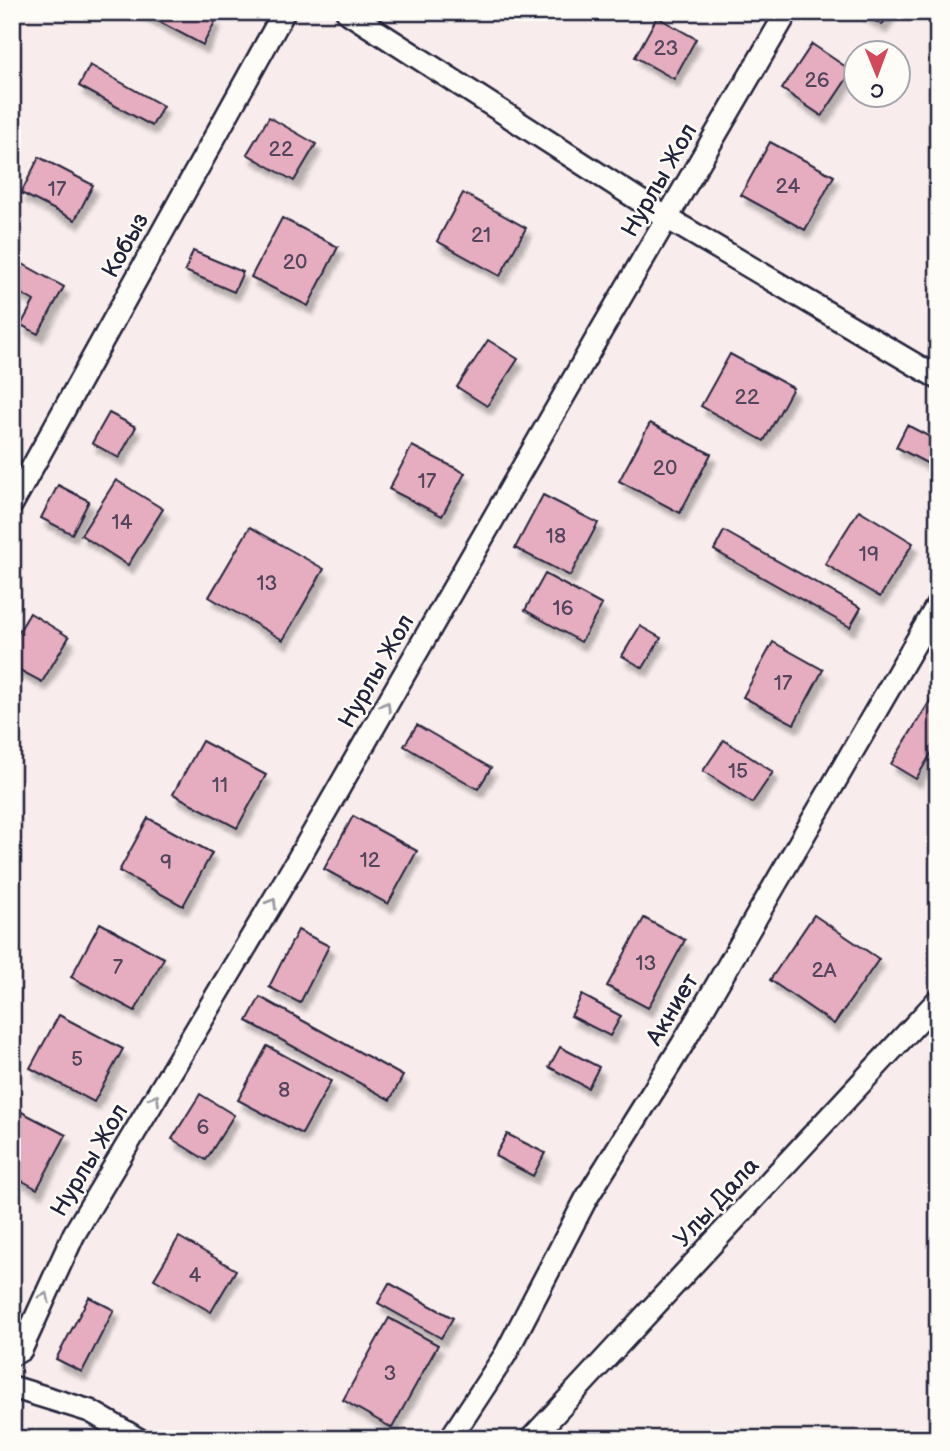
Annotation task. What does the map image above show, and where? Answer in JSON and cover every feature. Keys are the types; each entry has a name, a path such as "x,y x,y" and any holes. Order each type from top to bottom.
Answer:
{"street":[{"name":"Кобыз","path":"12,503 284,12"},
{"path":"347,12 667,218 938,378"},
{"name":"Нурлы Жол","path":"12,1355 21,1350 74,1234 297,861 787,12"},
{"name":"Акниет","path":"450,1439 506,1355 586,1199 682,1045 938,604"},
{"name":"Улы Дала","path":"531,1439 938,1000"},
{"path":"12,1387 90,1411 138,1439"}],"building":[{"path":"141,12 201,12 216,20 203,45"},
{"path":"860,12 890,12 882,25"},
{"path":"657,17 696,39 674,79 635,57"},
{"path":"812,44 842,64 842,86 822,116 782,89"},
{"path":"90,65 163,106 152,126 79,86"},
{"path":"269,117 316,144 294,181 247,154"},
{"path":"770,142 834,176 805,230 741,195"},
{"path":"39,157 93,185 75,220 21,193"},
{"path":"463,193 526,228 500,276 437,241"},
{"path":"282,218 338,247 308,306 251,277"},
{"path":"193,251 243,272 234,292 185,271"},
{"path":"12,258 64,287 38,334 21,325 34,301 12,288"},
{"path":"488,340 518,359 487,406 457,387"},
{"path":"730,354 793,388 764,441 701,406"},
{"path":"109,413 136,427 119,458 92,443"},
{"path":"650,423 711,454 680,513 619,481"},
{"path":"907,425 938,441 938,469 896,447"},
{"path":"412,446 465,473 442,516 389,489"},
{"path":"116,480 163,509 128,565 81,535"},
{"path":"58,485 89,501 72,534 41,518"},
{"path":"543,495 598,523 570,576 515,548"},
{"path":"859,510 913,543 880,597 825,564"},
{"path":"250,527 324,569 283,640 209,597"},
{"path":"724,531 861,608 850,627 714,550"},
{"path":"545,574 602,605 581,642 525,610"},
{"path":"30,613 69,637 42,682 12,666 12,643"},
{"path":"640,626 661,638 643,668 622,656"},
{"path":"773,642 823,670 794,724 743,697"},
{"path":"938,688 938,742 916,779 891,764"},
{"path":"417,725 491,768 478,789 404,746"},
{"path":"724,740 773,772 752,803 703,771"},
{"path":"202,741 266,775 237,828 173,794"},
{"path":"353,816 417,851 388,904 324,869"},
{"path":"148,818 212,853 183,906 119,871"},
{"path":"814,915 879,959 834,1024 770,980"},
{"path":"644,918 685,940 648,1008 607,986"},
{"path":"100,923 164,958 135,1011 71,977"},
{"path":"298,930 329,946 300,1003 269,987"},
{"path":"582,995 621,1016 610,1036 571,1016"},
{"path":"260,997 403,1076 390,1100 247,1021"},
{"path":"59,1015 123,1049 94,1102 30,1068"},
{"path":"267,1046 331,1081 302,1134 238,1100"},
{"path":"560,1047 599,1067 588,1088 549,1067"},
{"path":"200,1094 234,1115 206,1160 172,1139"},
{"path":"12,1107 66,1135 37,1189 12,1175"},
{"path":"507,1134 545,1153 533,1176 495,1156"},
{"path":"179,1237 236,1270 211,1312 154,1279"},
{"path":"389,1283 453,1318 441,1338 378,1303"},
{"path":"89,1297 114,1310 82,1372 56,1359"},
{"path":"389,1318 438,1345 392,1428 343,1400"}]}
